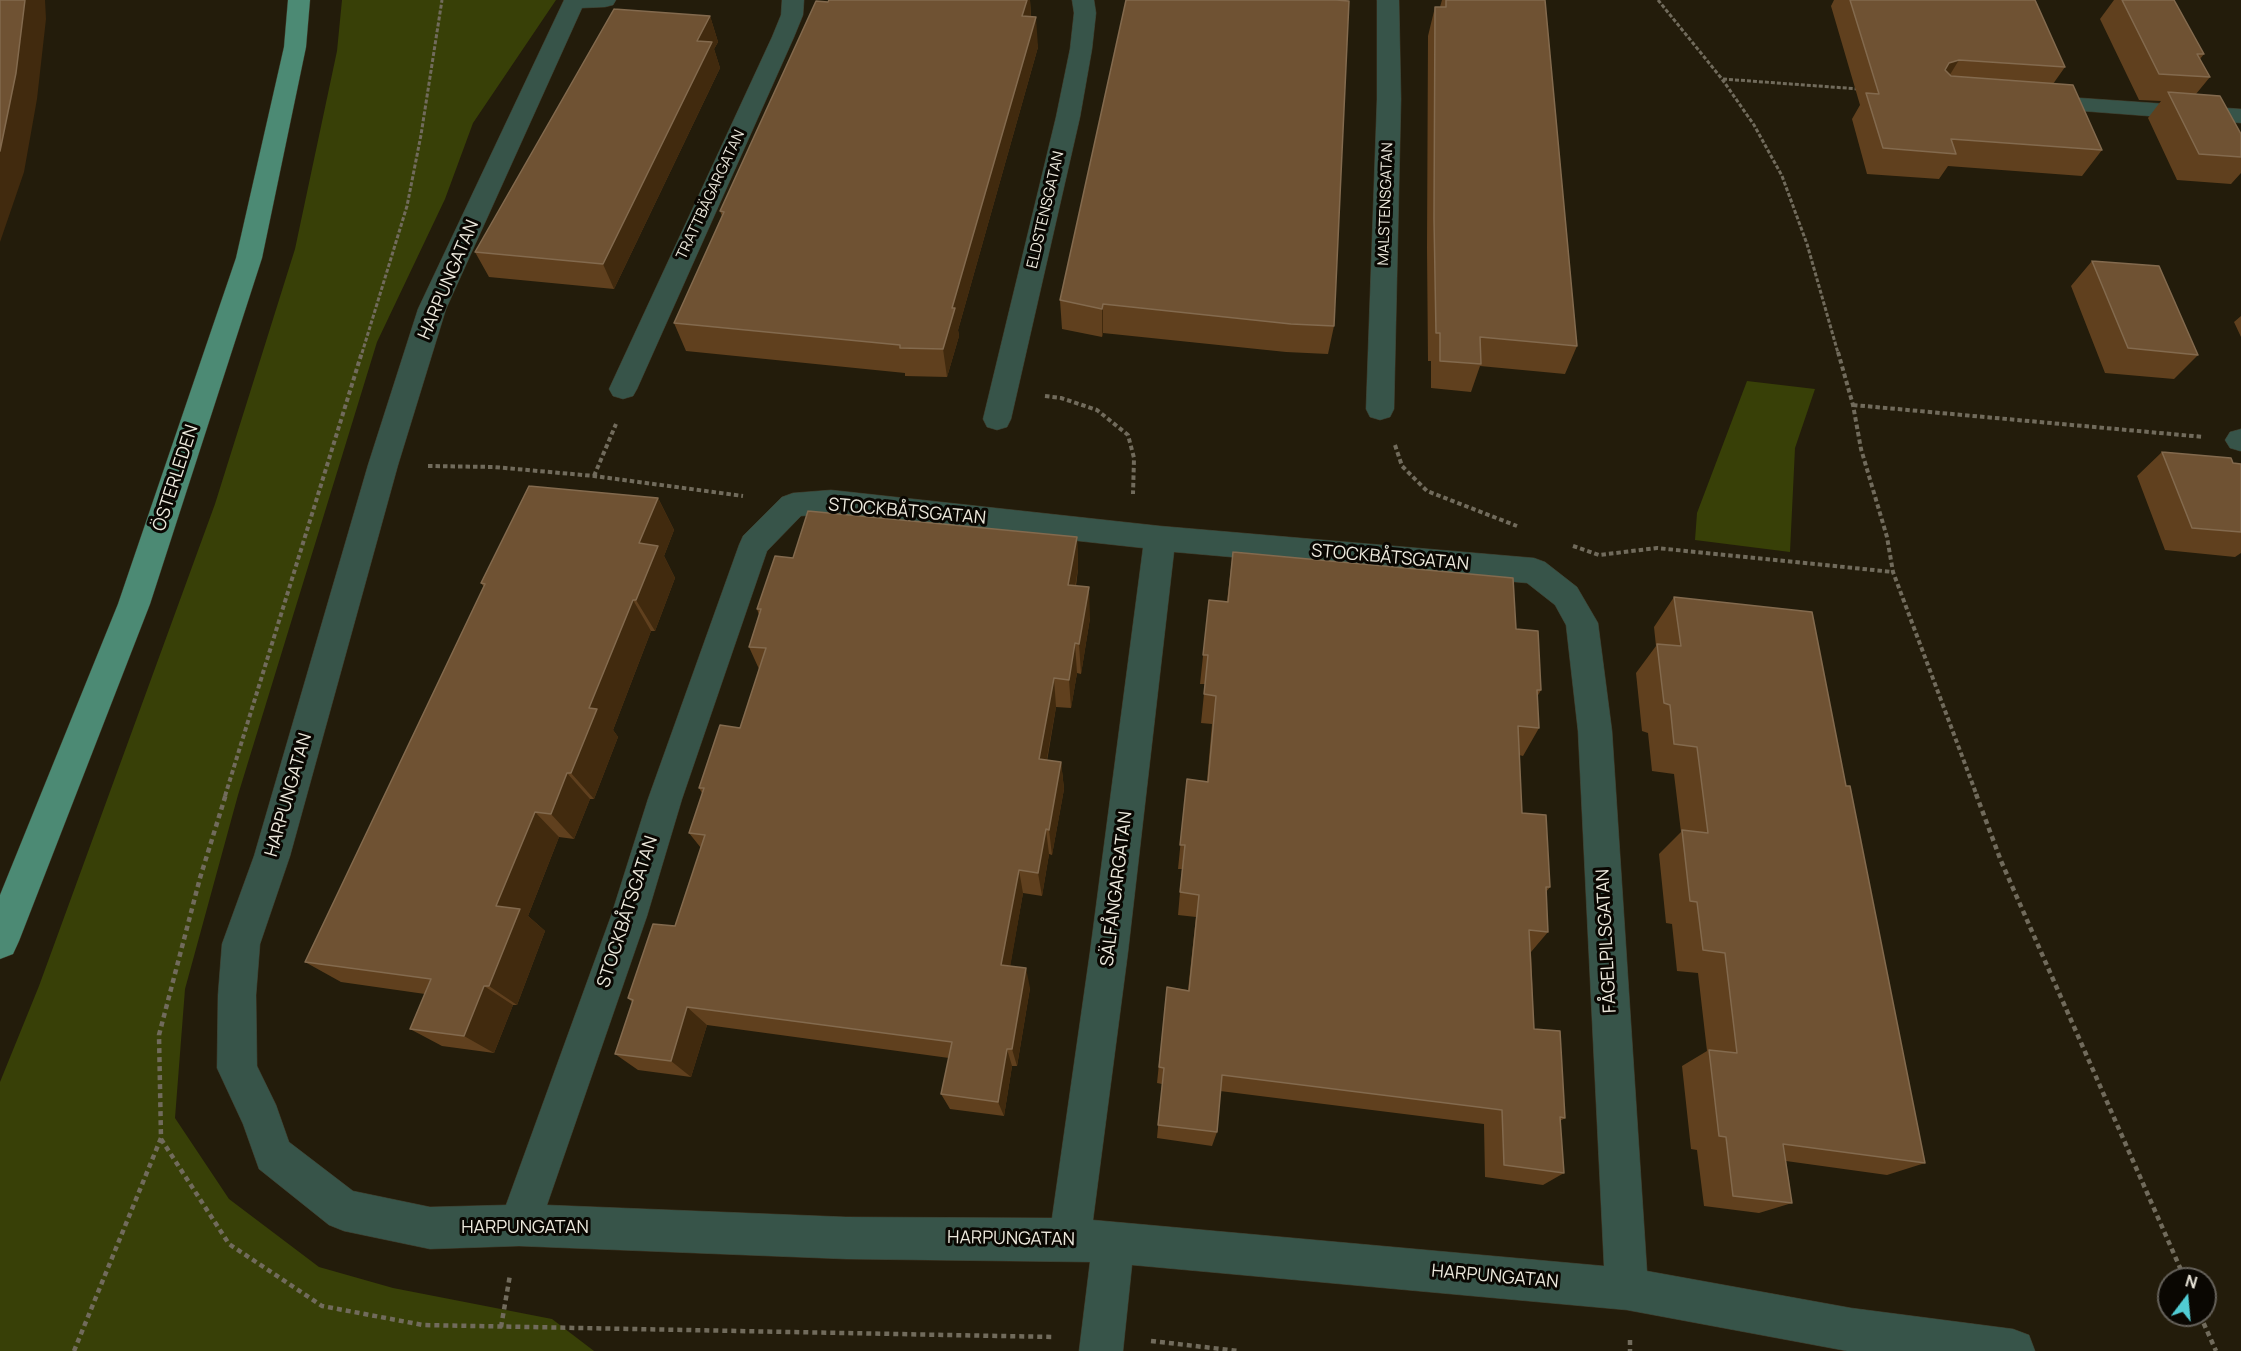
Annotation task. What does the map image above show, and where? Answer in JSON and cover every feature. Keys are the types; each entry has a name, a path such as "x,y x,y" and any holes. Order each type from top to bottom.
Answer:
{"main road":[{"name":"ÖSTERLEDEN","path":"0,941 134,604 249,258 295,47 299,0"}],"street":[{"name":"TRATTBÄGARGATAN","path":"623,388 783,37 792,15 793,0"},
{"name":"ELDSTENSGATAN","path":"997,419 1077,72 1085,13 1083,0"},
{"name":"MALSTENSGATAN","path":"1380,408 1389,99 1389,0"},
{"name":"HARPUNGATAN","path":"585,1 432,309 383,465 272,856 241,944 237,995 237,1068 262,1119 273,1155 344,1210 430,1228 519,1225 846,1238 1070,1239 1627,1289 1851,1330 2013,1351"},
{"path":"2011,100 2241,116"},
{"name":"STOCKBÅTSGATAN","path":"519,1225 629,916 665,800 754,545 794,505 831,502 1160,537 1534,571 1568,598"},
{"name":"SÄLFÅNGARGATAN","path":"1070,1239 1109,952 1160,537"},
{"name":"FÅGELPILSGATAN","path":"1568,598 1582,623 1595,731 1627,1289"},
{"path":"1101,1345 1113,1243"}],"path":[{"path":"74,1351 161,1138 159,1035 200,878 407,206 421,135 442,0"},
{"path":"1658,0 1722,79 1754,125 1782,176 1807,244 1853,405 1861,449 1887,537 1893,572 2001,861 2180,1267"},
{"path":"1722,79 1862,89"},
{"path":"594,476 631,389 623,388"},
{"path":"1004,391 1061,398 1097,410 1116,423 1128,435 1134,458 1132,519 1160,537"},
{"path":"1853,405 2241,440"},
{"path":"1380,408 1396,411 1393,440 1402,466 1427,490 1524,529"},
{"path":"383,465 494,467 594,476 794,505"},
{"path":"1567,544 1599,555 1657,548 1893,572"},
{"path":"161,1138 229,1244 322,1306 423,1325 1101,1345 1172,1342 1239,1351"},
{"path":"2205,1327 2216,1351"}],"green space":[{"path":"342,0 556,0 473,123 445,199 377,342 238,795 185,989 175,1118 229,1199 319,1267 393,1288 552,1319 594,1351 0,1351 0,1082 39,986 215,504 295,249 337,51"},
{"path":"1747,381 1815,389 1795,448 1790,552 1695,540 1697,513"}],"building":[{"path":"0,0 25,0 16,73 0,151"},
{"path":"829,0 1027,0 1022,16 1036,17 952,308 955,308 943,349 900,348 900,345 674,323 724,212 720,211 816,1 828,2"},
{"path":"1126,0 1349,1 1334,326 1291,324 1103,304 1102,309 1060,300"},
{"path":"1446,0 1545,0 1577,346 1480,337 1481,364 1440,361 1440,333 1436,333 1434,219 1435,7 1446,7"},
{"path":"1850,0 2035,0 2065,67 1959,60 1949,63 1945,70 1951,76 2073,85 2102,150 1951,139 1956,154 1883,148 1866,93 1879,94"},
{"path":"2122,0 2174,0 2204,54 2197,54 2210,77 2159,74"},
{"path":"614,9 710,16 697,41 712,42 603,264 475,252"},
{"path":"2168,92 2220,96 2241,134 2241,157 2199,154"},
{"path":"2092,261 2159,266 2198,355 2128,348"},
{"path":"2162,452 2231,458 2233,463 2241,464 2241,532 2192,528"},
{"path":"529,486 658,498 639,543 658,546 636,600 633,600 589,708 597,709 571,773 567,773 551,814 535,812 496,906 520,909 489,986 484,986 464,1036 410,1029 431,979 305,962 485,584 481,583"},
{"path":"808,511 1077,537 1068,585 1089,587 1079,644 1075,643 1069,680 1054,678 1039,759 1061,762 1049,830 1046,829 1038,873 1019,870 1001,965 1026,968 1012,1049 1007,1049 998,1102 941,1094 952,1042 687,1007 671,1061 615,1054 633,1000 628,998 653,924 675,926 705,835 689,833 704,788 699,788 720,725 740,728 766,648 749,647 761,609 757,609 775,556 793,558"},
{"path":"1233,552 1513,578 1516,629 1538,631 1541,690 1537,690 1539,728 1518,726 1522,813 1546,815 1550,887 1546,887 1548,932 1529,930 1534,1029 1560,1031 1565,1118 1560,1117 1564,1173 1504,1165 1502,1110 1222,1075 1217,1132 1158,1125 1164,1068 1159,1067 1167,987 1189,991 1199,895 1180,892 1185,845 1180,845 1187,779 1208,782 1216,696 1204,694 1208,655 1203,655 1209,600 1228,602"},
{"path":"1674,597 1812,612 1846,786 1850,786 1925,1163 1783,1144 1792,1203 1733,1196 1726,1137 1719,1136 1709,1050 1737,1053 1725,953 1703,950 1697,902 1690,901 1682,830 1708,833 1697,747 1674,744 1670,705 1664,703 1657,644 1681,646"}]}
